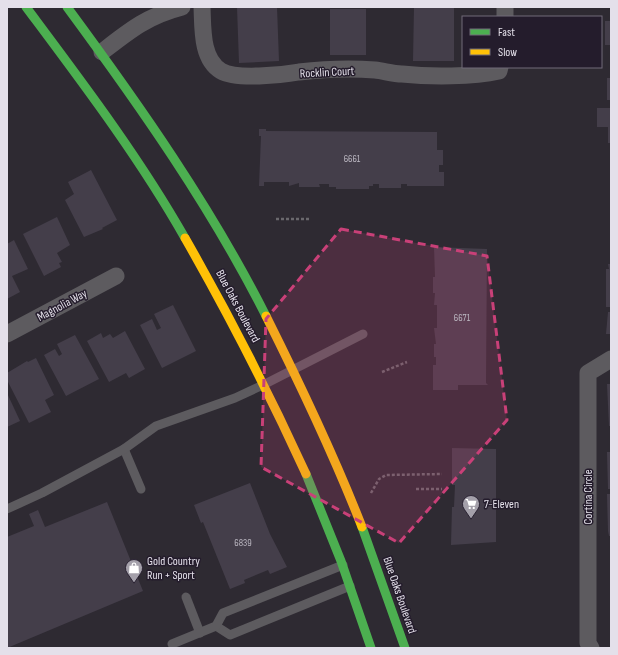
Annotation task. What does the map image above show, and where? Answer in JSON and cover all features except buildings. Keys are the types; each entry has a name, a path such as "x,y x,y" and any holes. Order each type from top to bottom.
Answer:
{"main road":[{"name":"Blue Oaks Boulevard","path":"26,7 74,69 161,197 189,241 221,299 265,384 302,464 343,565 371,648"},
{"name":"Blue Oaks Boulevard","path":"67,7 102,52 181,167 217,226 250,285 294,370 329,445 378,568 405,648"}],"street":[{"path":"102,52 138,24 160,13 182,7"},
{"name":"Rocklin Court","path":"202,7 203,36 206,48 220,71 230,75 276,75 318,70 375,70 403,74 482,75 499,70 500,68"},
{"name":"Magnolia Way","path":"7,334 116,276"},
{"name":"Cortina Circle","path":"591,648 588,643 588,374 611,359"}],"lane":[{"path":"7,509 42,493 124,449 156,426 235,398 294,370 363,334"},
{"path":"124,449 141,489"},
{"path":"172,644 216,626 224,613 343,565"},
{"path":"216,626 230,635 350,586"},
{"path":"186,597 200,633"}],"path":[{"path":"276,219 309,219"},
{"path":"382,372 407,362"},
{"path":"371,493 379,479 386,475 442,474"},
{"path":"416,489 442,489"}],"highlighted area":[{"path":"341,229 487,256 507,420 399,543 261,467 266,319"}],"traffic: fast":[{"path":"26,7 89,92 149,178 185,238"},
{"path":"67,7 148,120 198,196 245,275 266,316"},
{"path":"306,474 341,561 371,648"},
{"path":"362,527 405,648"}],"traffic: slow":[{"path":"185,238 248,354 306,474"},
{"path":"266,316 317,421 362,527"}],"place":[{"name":"7-Eleven","path":"471,519"},
{"name":"Gold Country Run + Sport","path":"134,583"}]}
